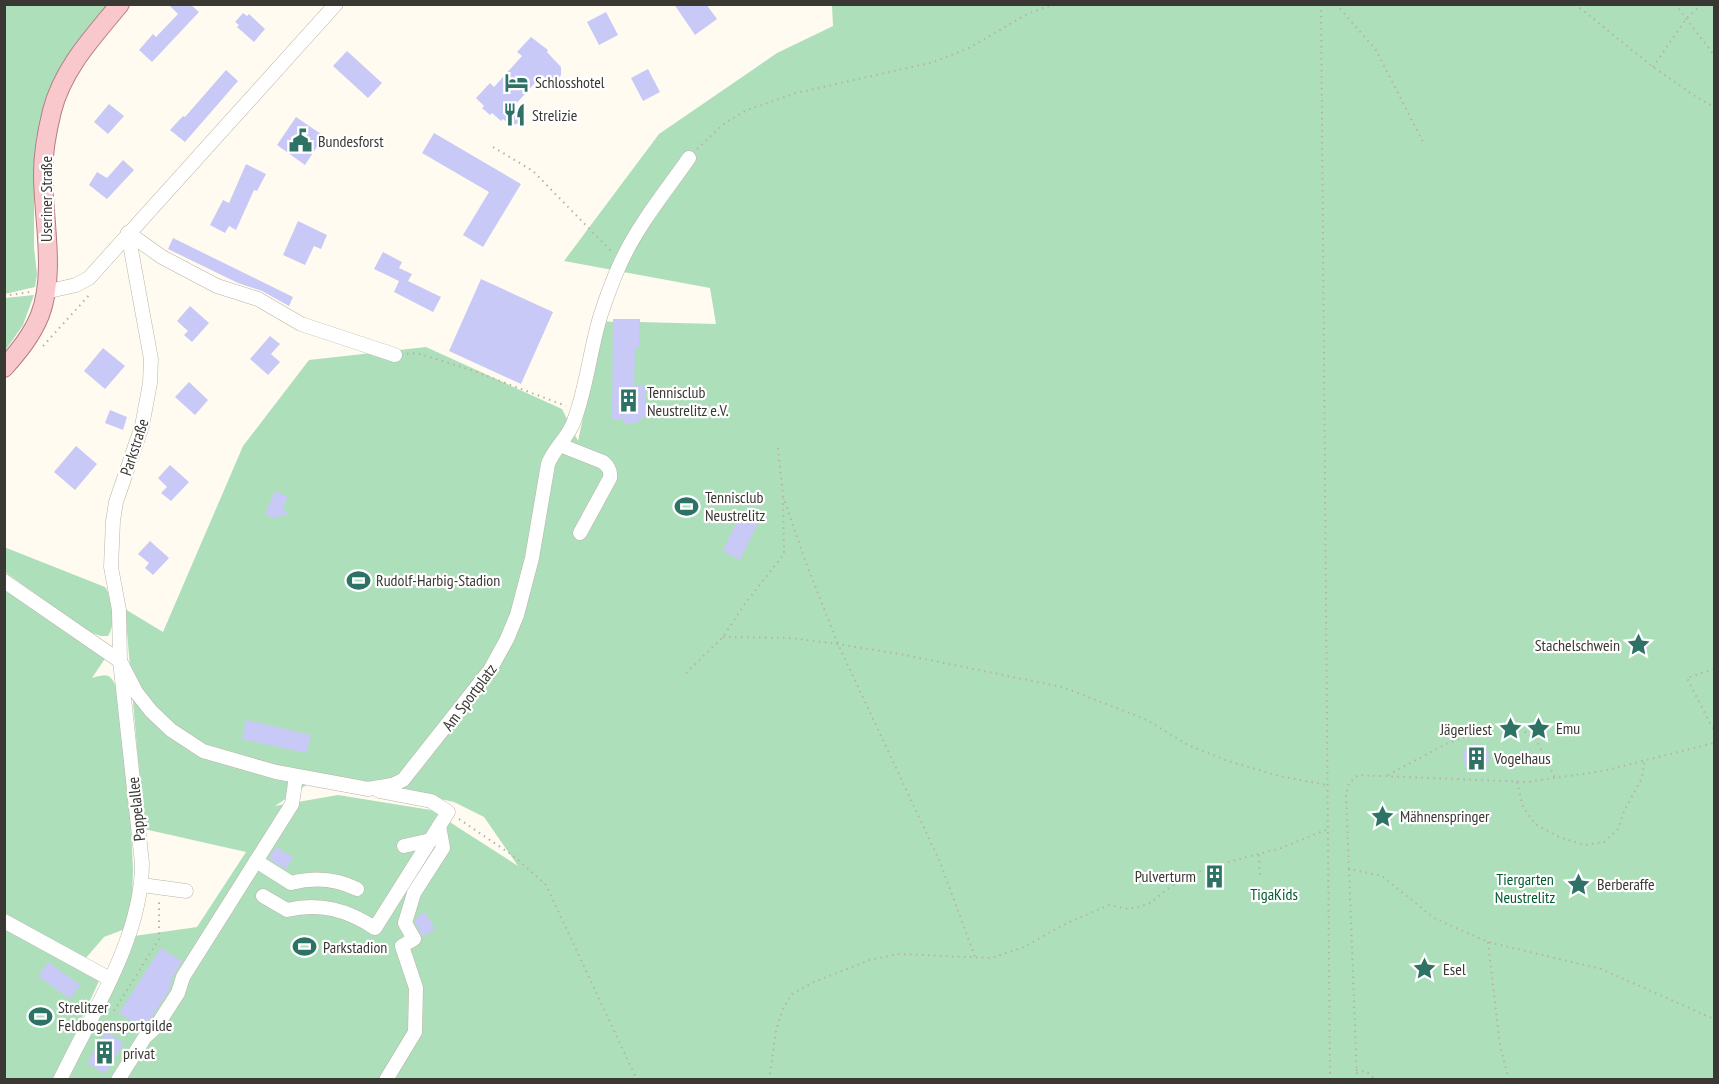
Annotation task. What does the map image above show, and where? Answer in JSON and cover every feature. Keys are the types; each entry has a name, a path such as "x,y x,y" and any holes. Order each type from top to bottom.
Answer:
{"main road":[{"name":"Useriner Straße","path":"4,368 34,328 45,292 43,173 46,139 52,110 68,70 120,4"}],"street":[{"path":"45,292 69,287 89,278 336,4"},
{"name":"Am Sportplatz","path":"120,661 136,692 151,711 186,741 218,756 296,776 368,789 392,786 410,774 501,654 525,588 542,509 548,464 551,455 573,424 578,410 600,317 609,290 635,236 689,158"},
{"path":"128,233 162,257 217,286 258,299 301,324 395,355"},
{"name":"Parkstraße","path":"120,661 119,610 111,567 113,521 116,502 142,426 150,383 151,359 128,233"},
{"path":"560,445 603,462 608,466 610,472 580,534"},
{"path":"4,581 120,661"},
{"name":"Pappelallee","path":"60,1080 110,979 131,929 142,885 142,863 120,661"},
{"path":"118,1080 145,1037 156,1028 178,993 183,976 292,804 296,776"},
{"path":"263,896 287,910 316,906 349,913 375,928 448,812 431,801 368,789"},
{"path":"386,1080 415,1032 416,988 402,946 414,939 405,923 414,893 443,848 439,826"},
{"path":"404,846 431,840"},
{"path":"256,861 291,883 311,878 344,882 357,889"},
{"path":"142,885 186,891"},
{"path":"4,921 110,979"}],"path":[{"path":"689,158 705,139 726,122 747,110 796,93 934,62 969,48 1028,14 1054,4"},
{"path":"1321,4 1330,1080"},
{"path":"1336,4 1376,50 1423,142"},
{"path":"1575,4 1653,67 1714,107"},
{"path":"1675,4 1714,55"},
{"path":"1653,67 1686,19 1702,4"},
{"path":"493,147 533,171 621,261"},
{"path":"42,348 93,291 89,278"},
{"path":"4,296 45,292"},
{"path":"395,355 417,353 474,371 578,410"},
{"path":"686,673 723,637 744,605 784,554 783,496 778,448"},
{"path":"783,496 838,644 940,862 975,957"},
{"path":"723,637 792,638 838,644 905,655 1062,687 1145,719 1188,745 1228,761 1279,776 1328,785"},
{"path":"1714,669 1687,678 1714,731"},
{"path":"1387,775 1446,744 1492,726 1515,724 1536,740 1555,778"},
{"path":"1357,1080 1346,794 1349,783 1358,775 1517,782 1555,778 1644,762 1714,743"},
{"path":"1517,782 1523,807 1535,824 1559,837 1585,845 1604,842 1618,829 1625,809 1642,778 1644,762"},
{"path":"448,812 515,857 546,885 637,1080"},
{"path":"769,1080 776,1031 783,1008 792,994 814,982 880,958 898,954 991,958 1024,947 1063,925 1109,905 1128,909 1146,905 1167,889 1196,873 1217,865 1259,855 1328,829"},
{"path":"1259,855 1260,878"},
{"path":"1349,869 1382,876 1434,918 1488,942 1601,969 1714,1019"},
{"path":"114,1011 159,939 159,887"},
{"path":"1488,942 1500,1046 1509,1080"},
{"path":"1356,1070 1367,1072 1376,1080"}],"green space":[{"path":"5,5 108,5 44,108 36,139 34,171 34,248 37,274 35,287 5,294"},
{"path":"832,5 1714,5 1714,1079 67,1080 134,936 197,927 246,852 144,829 125,609 163,632 243,446 309,360 426,347 562,409 578,441 604,321 640,319 640,322 716,324 710,288 564,261 659,134 777,53 833,26","holes":["323,774 454,802 484,817 518,866 431,810 338,795 275,806"]},
{"path":"34,295 23,325 5,351 5,298"},
{"path":"4,547 105,587 113,611 111,631 108,636 89,632 5,572"},
{"path":"4,589 106,657 92,678 106,675 118,690 130,805 132,903 125,929 104,937 85,959 5,918"},
{"name":"Strelitzer Feldbogensportgilde","path":"4,926 99,981 54,1079 5,1079"}],"building":[{"path":"168,4 190,4 199,12 152,62 139,50 153,34 156,37 178,14"},
{"path":"674,4 706,4 717,19 695,35"},
{"path":"606,12 618,35 599,45 587,22"},
{"path":"243,13 247,16 249,14 265,29 254,42 237,27 239,25 235,22"},
{"name":"Schlosshotel","path":"531,37 548,50 547,52 561,67 561,75 557,80 549,81 542,75 515,105 522,111 522,119 517,124 510,125 492,113 490,115 476,98 490,83 494,87 522,56 517,52"},
{"path":"347,51 382,83 368,98 333,66"},
{"path":"648,69 660,92 643,101 631,78"},
{"path":"226,70 238,81 185,142 170,130 183,116 185,117"},
{"path":"109,104 124,116 108,134 94,122"},
{"name":"Bundesforst","path":"296,117 324,136 305,165 277,145"},
{"path":"434,133 521,184 483,247 463,235 489,192 422,153"},
{"path":"123,160 134,170 107,199 89,185 97,172 107,178"},
{"path":"246,164 266,174 257,191 254,190 236,230 229,226 225,233 210,225 223,200 229,203"},
{"path":"298,221 327,235 321,249 314,246 305,265 283,255"},
{"path":"173,238 293,297 289,306 262,291 238,283 168,249"},
{"path":"383,252 402,262 399,268 412,274 408,281 441,297 433,312 394,292 399,281 374,269"},
{"path":"481,279 553,312 521,384 449,351"},
{"path":"190,306 209,323 192,342 184,335 188,331 177,321"},
{"name":"Tennisclub Neustrelitz e.V.","path":"613,319 639,319 639,347 635,347 634,386 646,386 645,416 634,424 623,424 623,419 612,419"},
{"path":"270,336 280,344 271,354 280,362 268,375 250,359"},
{"path":"103,348 125,366 105,389 84,371"},
{"path":"189,382 208,400 195,415 175,397"},
{"path":"110,410 127,417 123,430 105,423"},
{"path":"76,446 97,464 75,490 54,472"},
{"path":"170,465 189,482 171,501 161,493 167,487 158,478"},
{"path":"275,491 288,497 283,507 288,515 279,515 277,519 265,514"},
{"path":"741,513 759,521 740,560 723,551"},
{"path":"150,541 169,558 153,575 145,568 149,563 138,554"},
{"path":"246,720 311,735 306,753 242,739"},
{"name":"Vogelhaus","path":"1476,744 1485,748 1489,757 1485,766 1476,770 1467,766 1463,757 1467,748"},
{"path":"276,847 293,857 286,869 269,859"},
{"path":"425,912 435,929 423,937 415,922 416,918"},
{"path":"161,948 182,961 171,980 170,989 149,1021 142,1027 119,1013"},
{"path":"48,962 80,985 70,999 38,976"},
{"name":"privat","path":"106,1032 124,1043 105,1074 87,1063"}],"place":[{"name":"Schlosshotel","path":"517,82"},
{"name":"Strelizie","path":"514,115"},
{"name":"Bundesforst","path":"300,141"},
{"name":"Tennisclub Neustrelitz e.V.","path":"629,401"},
{"name":"Tennisclub Neustrelitz","path":"687,506"},
{"name":"Rudolf-Harbig-Stadion","path":"358,580"},
{"name":"Stachelschwein","path":"1638,645"},
{"name":"Emu","path":"1538,728"},
{"name":"Jägerliest","path":"1510,729"},
{"name":"Vogelhaus","path":"1476,758"},
{"name":"Mähnenspringer","path":"1382,816"},
{"name":"Pulverturm","path":"1214,876"},
{"name":"Berberaffe","path":"1579,884"},
{"name":"Parkstadion","path":"305,947"},
{"name":"Esel","path":"1425,969"},
{"name":"Strelitzer Feldbogensportgilde","path":"40,1016"},
{"name":"privat","path":"105,1053"}],"park label":[{"name":"Tiergarten Neustrelitz","path":"1525,888"},
{"name":"TigaKids","path":"1274,894"}]}
